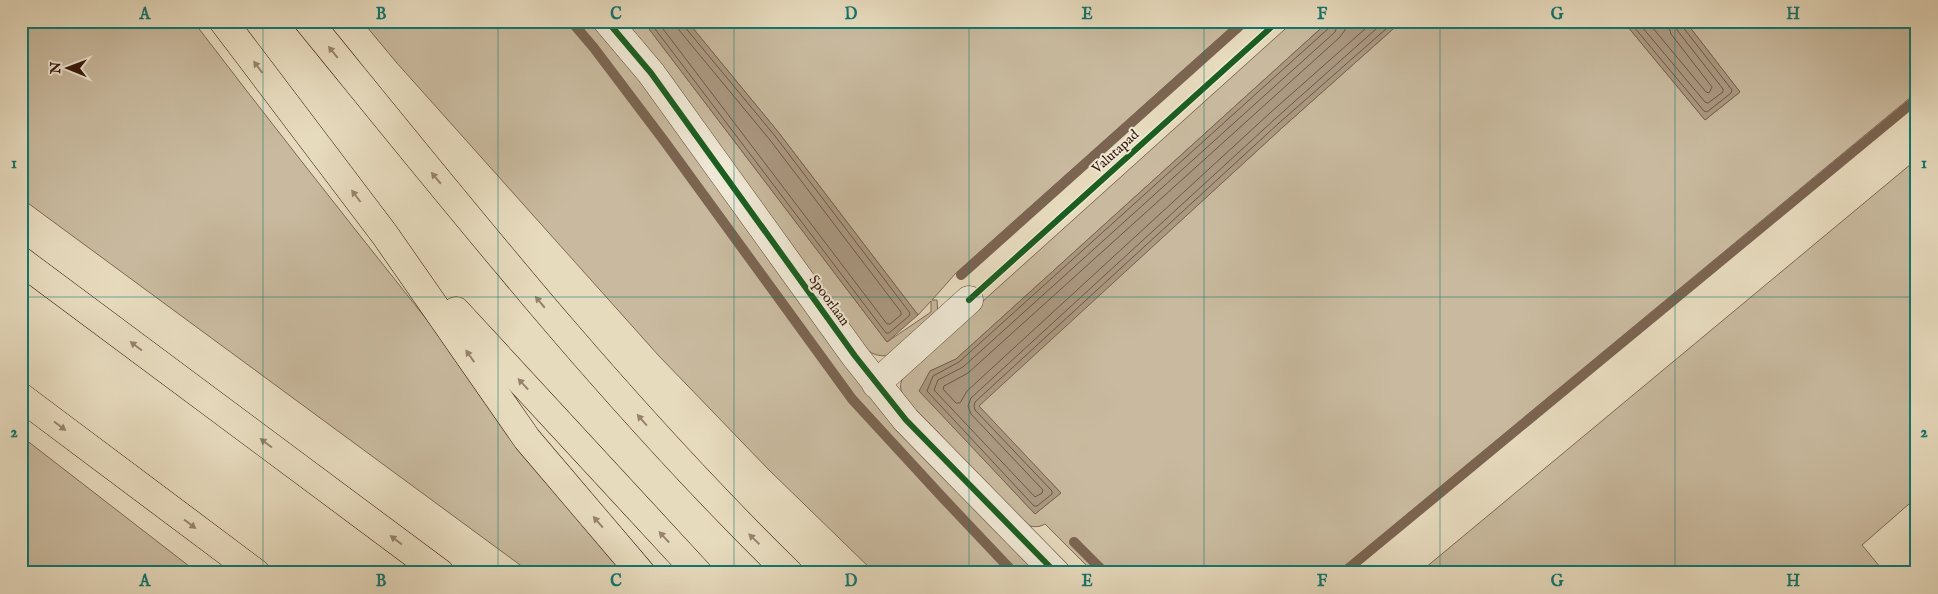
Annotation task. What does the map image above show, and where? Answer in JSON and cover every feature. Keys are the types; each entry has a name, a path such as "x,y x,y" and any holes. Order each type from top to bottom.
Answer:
{"highway":[{"path":"223,21 385,235 527,439 641,573"},
{"path":"308,21 441,184 646,425 742,527 789,573"},
{"path":"385,235 698,573"},
{"path":"21,262 438,572"},
{"path":"21,397 256,573"}],"street":[{"name":"Spoorlaan","path":"607,21 651,73 876,384 906,420 1056,573"},
{"path":"876,384 969,300"}],"shaded area":[{"path":"21,21 193,21 410,299 632,573 531,573 21,198"},
{"path":"362,21 592,21 1040,573 875,573 769,470 659,356 396,62"},
{"path":"621,21 643,21 887,342 931,312 931,301 918,315 779,133 687,21 1238,21 956,273 932,300 937,300 938,317 896,352 882,356 866,349"},
{"path":"1294,21 1329,21 956,359 930,371 920,391 1035,514 1061,493 978,406 1283,127 1402,21 1623,21 1705,120 1740,92 1685,21 1917,21 1917,92 1336,573 1094,573 1045,524 1036,527 1020,523 911,409 902,392 901,382 912,365"},
{"path":"1917,159 1917,497 1862,545 1885,573 1419,573"},
{"path":"21,436 198,573 21,573"}],"water":[{"path":"643,21 687,21 779,133 918,315 887,342"},
{"path":"1329,21 1402,21 1283,127 979,406 1061,493 1035,514 919,391 930,371 956,359"},
{"path":"1623,21 1685,21 1740,92 1705,120"}],"waterway":[{"path":"571,21 594,48 665,142 852,399 1014,573"},
{"path":"961,275 1245,21"},
{"path":"1343,573 1917,99"},
{"path":"1074,542 1105,573"}],"cycle path":[{"path":"607,21 651,73 855,356 906,420 1056,573"},
{"name":"Valutapad","path":"969,300 1278,21"}]}
